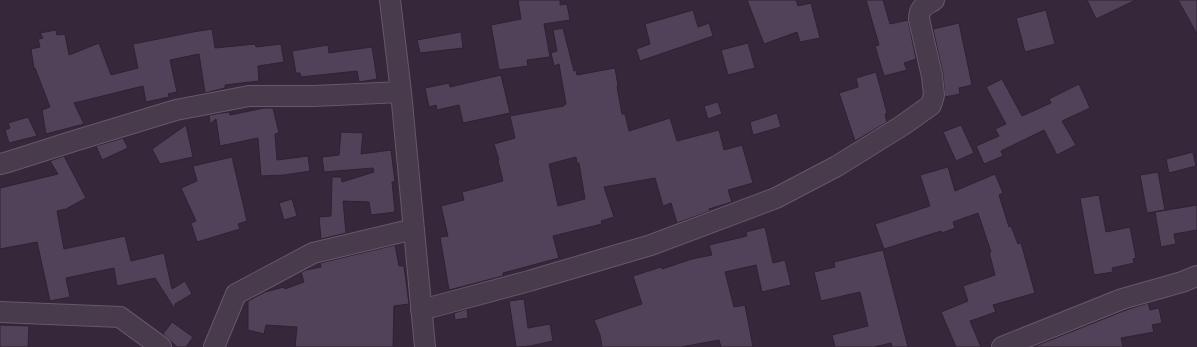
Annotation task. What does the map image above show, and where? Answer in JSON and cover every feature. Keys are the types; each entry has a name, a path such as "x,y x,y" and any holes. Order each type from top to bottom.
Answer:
{"street":[{"path":"390,0 401,92 425,347"},
{"path":"421,310 530,281 651,245 776,198 837,166 903,125 931,105 934,95 932,76 920,26 919,13 921,9 934,0"},
{"path":"0,164 176,110 249,96 314,96 401,92"},
{"path":"214,347 236,294 313,253 414,229"},
{"path":"1002,347 1122,299 1182,282 1197,276"},
{"path":"0,312 120,317 161,347"}],"building":[{"path":"518,0 560,0 560,5 567,4 570,20 544,24 550,57 527,60 528,66 499,70 491,25 521,19"},
{"path":"747,0 796,0 798,6 811,3 820,38 800,42 797,32 764,44"},
{"path":"866,0 883,0 890,24 908,20 916,59 904,63 907,70 884,76 875,46 879,45"},
{"path":"1087,0 1136,0 1096,19"},
{"path":"1178,0 1197,0 1197,34"},
{"path":"693,10 698,27 709,23 713,36 640,61 636,49 650,44 645,24"},
{"path":"1046,10 1055,44 1025,52 1016,18"},
{"path":"959,23 972,85 959,88 960,94 945,97 943,74 933,29"},
{"path":"563,28 574,71 576,70 577,75 615,68 622,114 625,114 629,131 670,118 677,141 719,130 724,150 742,145 753,183 728,190 732,202 709,209 710,211 677,223 671,203 663,206 655,178 604,187 614,217 601,221 602,224 553,236 559,258 503,273 503,276 449,290 440,237 448,236 441,206 464,200 462,192 503,181 494,144 515,138 510,116 564,106 563,105 566,104 559,64 554,66 551,53 557,51 553,30","holes":["576,157 577,163 579,163 585,199 558,206 549,164"]},
{"path":"212,29 215,48 255,44 256,47 281,44 284,62 258,66 259,81 225,85 225,88 205,93 199,54 170,60 177,92 168,94 169,97 146,102 143,86 74,103 84,124 46,134 42,110 50,107 35,68 34,69 31,49 40,47 38,39 43,38 40,33 56,30 57,35 65,34 69,55 99,43 111,75 138,68 133,44"},
{"path":"461,32 463,48 420,53 417,40"},
{"path":"748,43 755,68 728,75 721,50"},
{"path":"328,45 329,53 372,47 377,79 359,82 357,71 301,77 300,73 296,73 292,51"},
{"path":"876,72 887,113 885,114 887,122 855,141 839,93 858,87 856,78"},
{"path":"501,75 510,113 463,123 459,105 437,110 436,105 429,107 425,88 449,83 450,87"},
{"path":"1002,79 1022,116 1051,103 1049,99 1079,84 1090,108 1062,121 1076,145 1057,155 1044,130 1001,151 1003,156 984,164 976,146 999,136 995,129 1006,124 986,87"},
{"path":"718,102 722,114 708,119 704,106"},
{"path":"264,108 273,108 279,133 275,134 277,160 308,156 310,171 284,175 261,176 258,138 220,146 216,119 210,124 209,115 229,112 230,115"},
{"path":"777,113 781,127 753,135 750,122"},
{"path":"28,117 37,136 9,143 5,130 10,128 8,123"},
{"path":"186,125 193,157 160,164 152,149"},
{"path":"961,125 974,153 956,161 943,132"},
{"path":"341,132 363,133 361,154 391,150 395,182 392,182 395,212 371,215 369,202 343,201 346,233 321,239 319,217 331,216 332,177 341,177 342,182 374,172 373,168 324,172 322,157 339,155"},
{"path":"123,138 128,148 102,160 96,146"},
{"path":"1193,152 1196,166 1169,173 1166,159"},
{"path":"64,156 86,198 66,209 57,211 64,249 125,236 131,261 164,253 172,289 185,281 192,294 175,304 174,308 155,278 117,286 114,268 66,278 70,297 50,301 37,242 0,249 0,188 58,174 50,161"},
{"path":"232,157 247,221 238,224 240,229 197,242 191,223 196,221 181,188 197,181 193,166"},
{"path":"948,167 955,191 995,174 1003,193 999,195 1009,227 1011,226 1018,244 1021,243 1035,293 993,305 996,312 970,321 981,347 956,347 941,312 968,301 963,286 995,275 989,252 991,252 978,213 953,222 955,228 942,233 941,231 884,249 875,224 930,206 920,175"},
{"path":"1158,172 1165,210 1147,213 1140,175"},
{"path":"1099,195 1106,232 1130,227 1136,258 1133,259 1134,263 1112,268 1113,272 1094,275 1080,198"},
{"path":"292,199 297,216 284,220 279,203"},
{"path":"1197,205 1197,230 1174,234 1176,244 1161,247 1155,212"},
{"path":"765,227 773,263 785,260 791,285 762,292 756,265 725,272 734,307 745,305 753,347 721,347 719,340 681,347 602,347 600,335 594,320 642,304 633,276 661,267 662,269 692,259 712,255 709,245 747,236 746,232"},
{"path":"395,245 399,266 404,266 409,304 394,306 393,347 295,347 297,327 266,325 264,334 248,330 248,301 265,292 284,287 285,289 304,282 301,272 321,267 320,263"},
{"path":"883,250 908,347 892,347 891,343 874,347 835,347 832,335 868,326 860,292 821,301 814,272 835,267 834,262"},
{"path":"524,299 528,328 550,324 553,341 530,346 516,347 509,301"},
{"path":"1148,303 1150,310 1159,308 1162,323 1152,325 1154,332 1121,338 1123,347 1033,347 1126,310"},
{"path":"467,309 468,318 455,320 454,313"},
{"path":"172,322 193,337 186,347 177,347 163,334"},
{"path":"0,325 29,326 28,347 0,347"}]}
